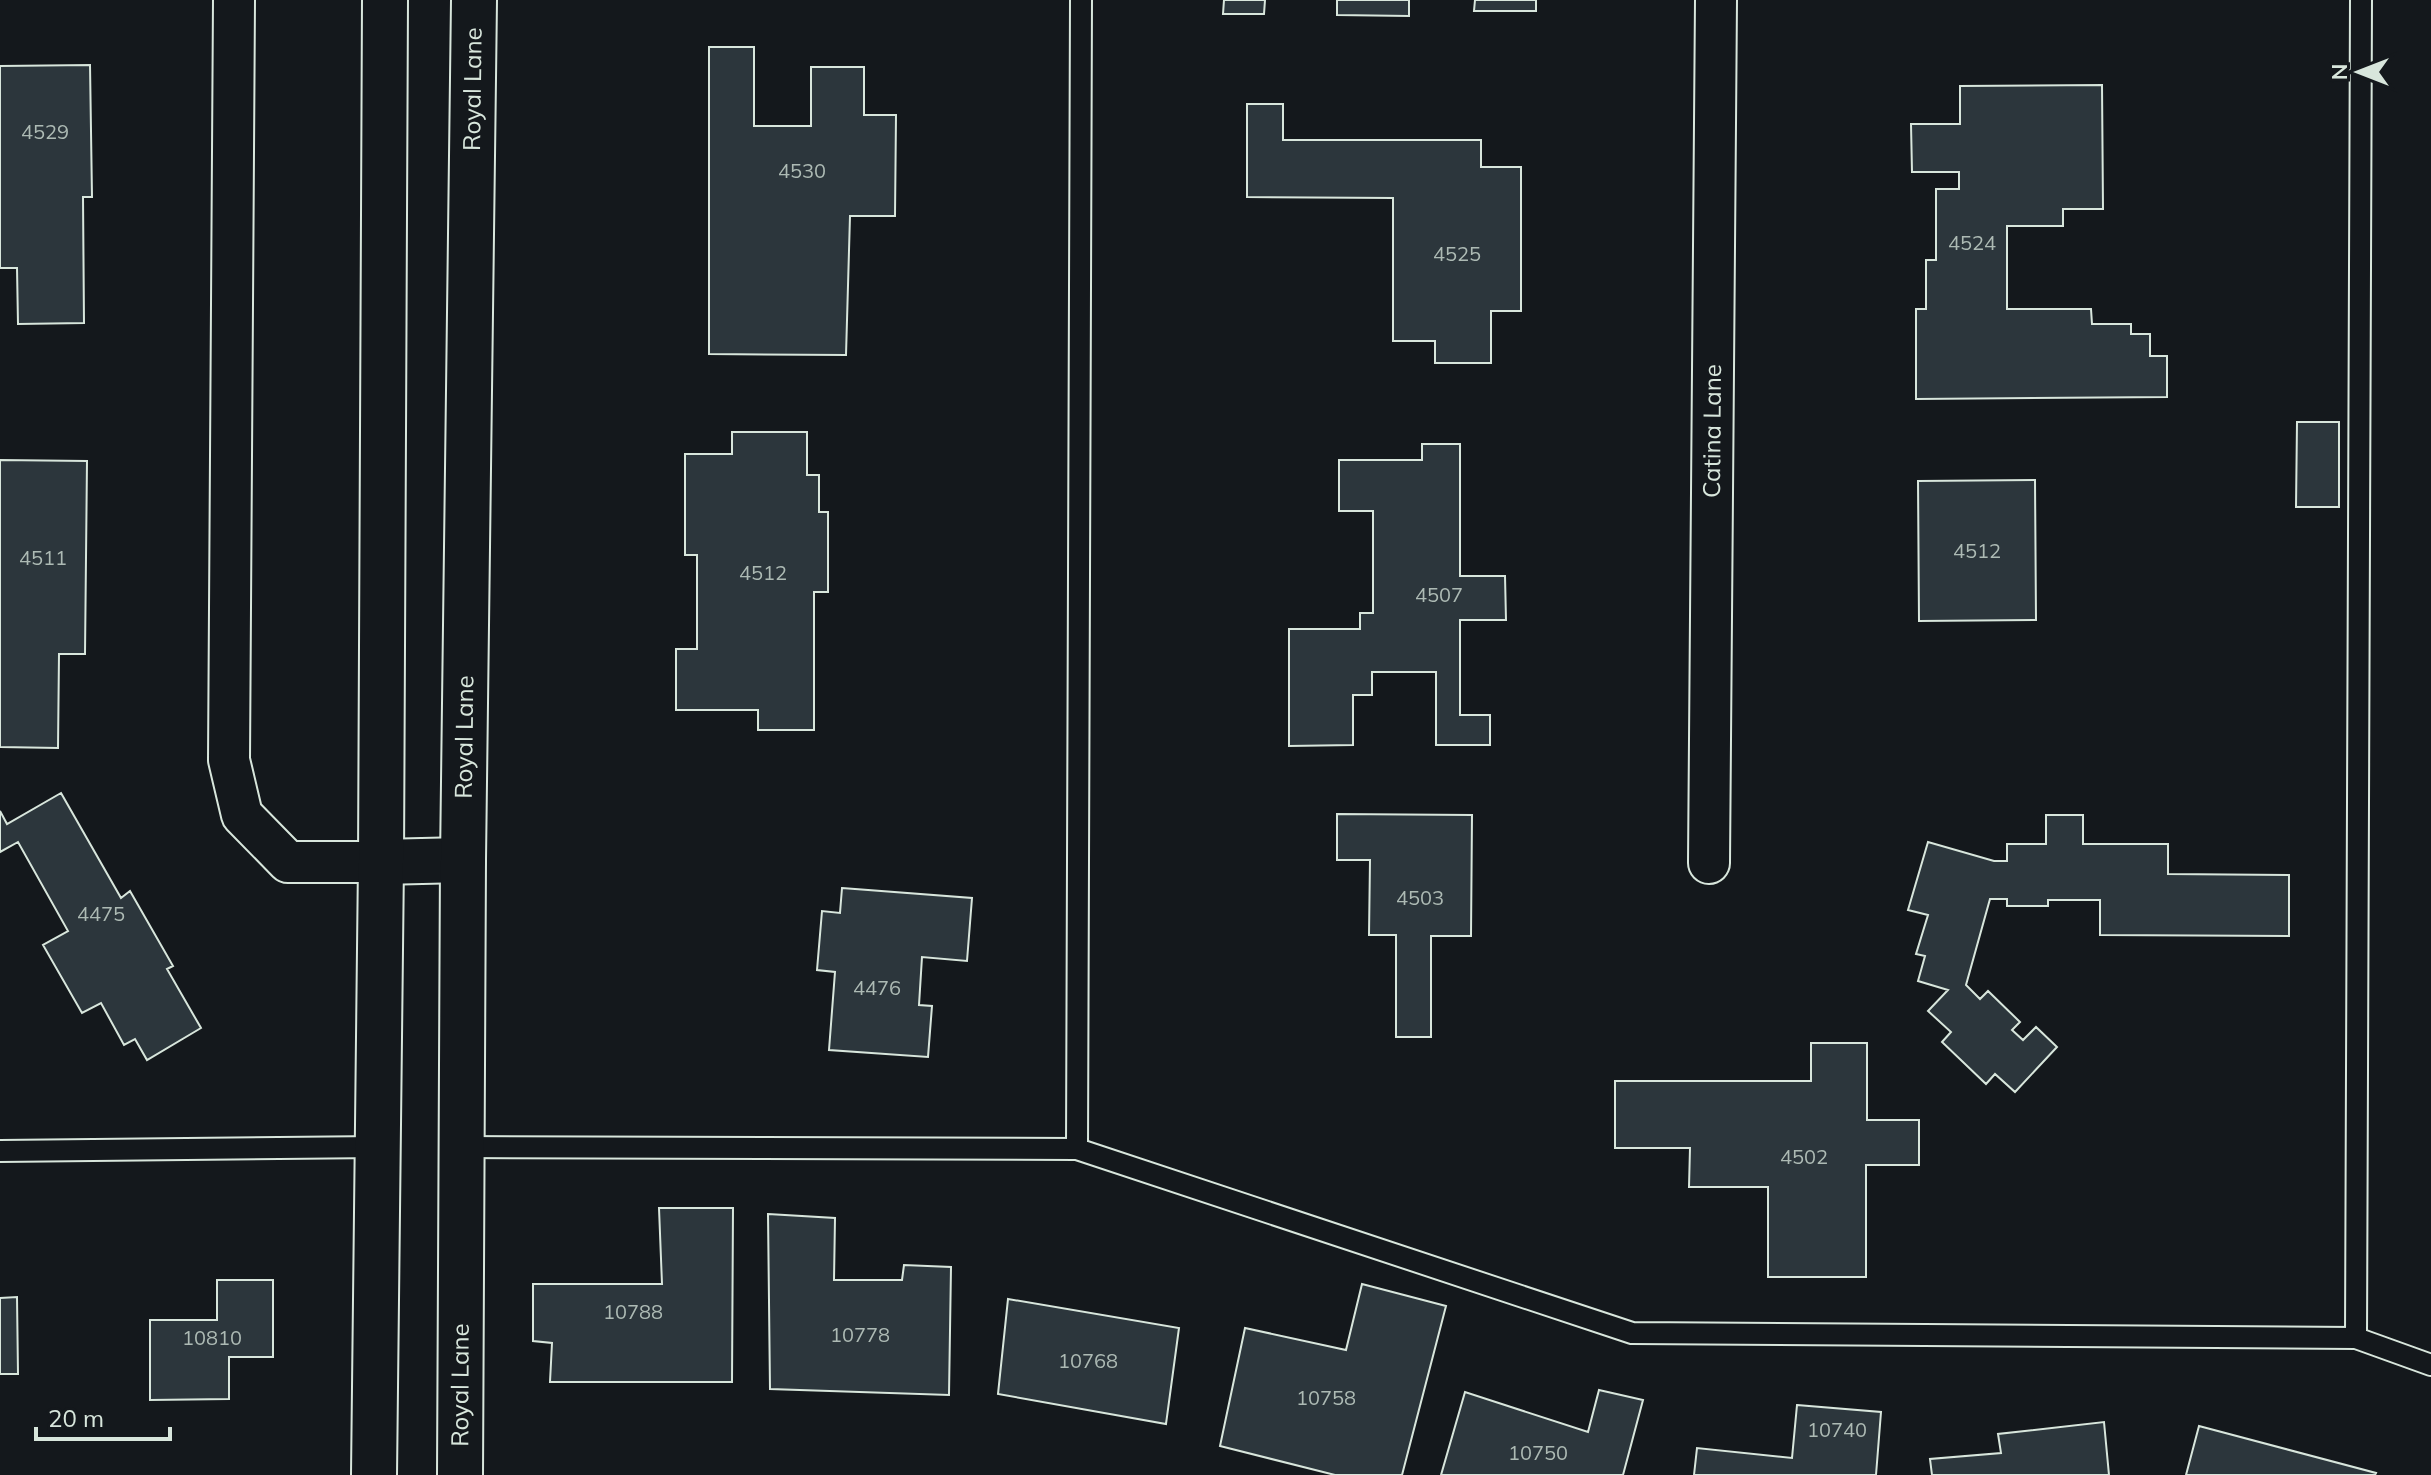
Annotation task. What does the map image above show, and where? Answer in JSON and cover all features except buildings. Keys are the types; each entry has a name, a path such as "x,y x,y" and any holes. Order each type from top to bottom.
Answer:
{"main road":[{"path":"374,1475 381,862 385,0"},
{"name":"Royal Lane","path":"460,1475 463,860 474,0"},
{"path":"381,862 463,860"}],"street":[{"path":"234,0 229,760 242,815 288,862 381,862"},
{"name":"Catina Lane","path":"1709,863 1716,0"}],"lane":[{"path":"1077,1149 1081,0"},
{"path":"2356,1338 2361,0"},
{"path":"0,1151 378,1147"},
{"path":"462,1147 1077,1149 1632,1333 2356,1338 2431,1365"}]}
